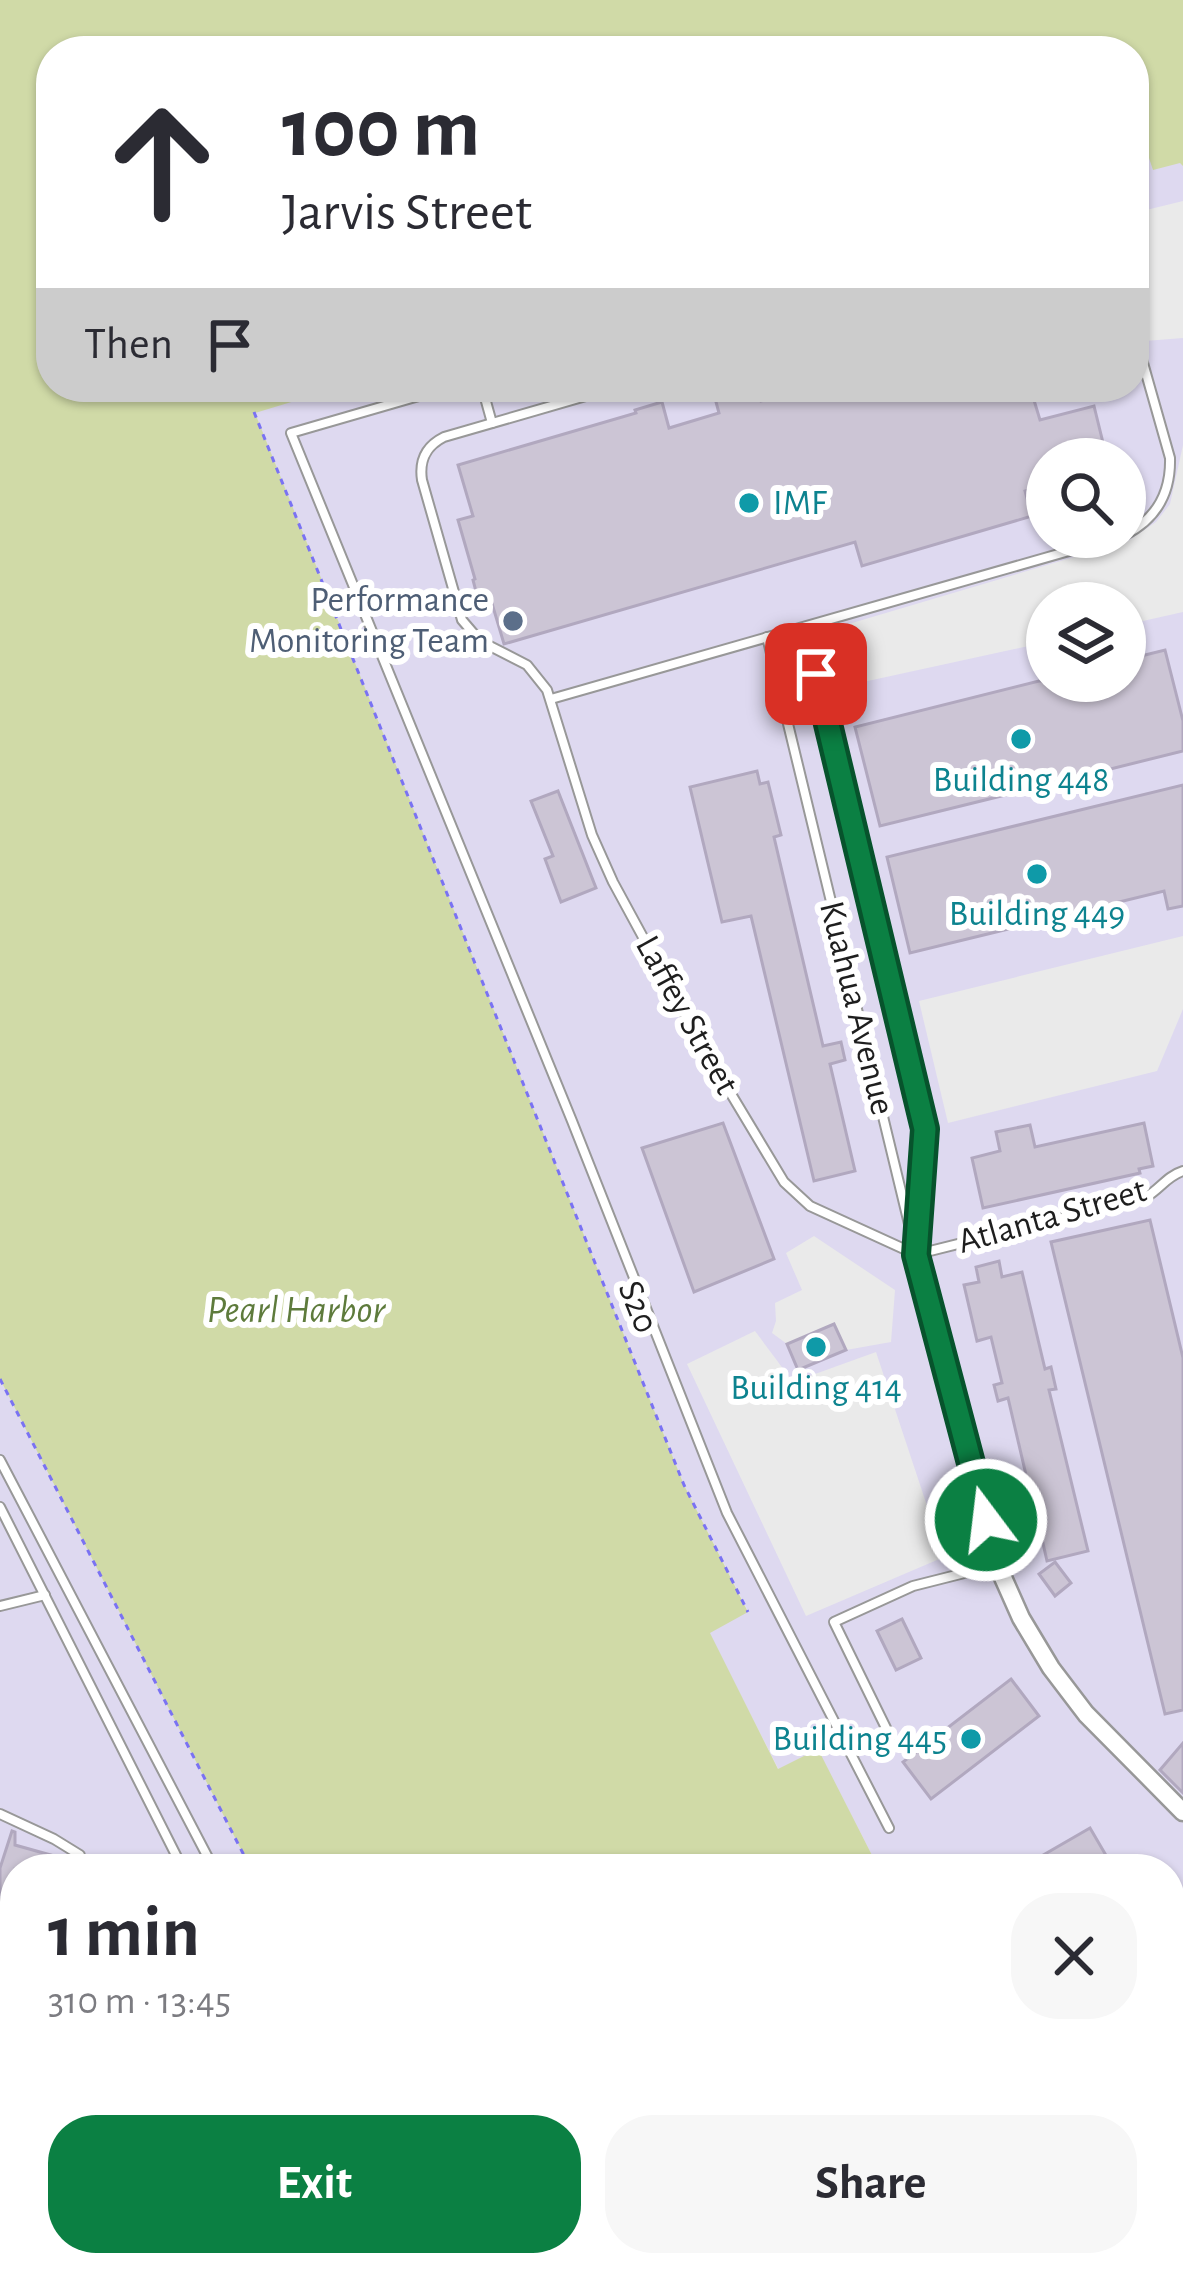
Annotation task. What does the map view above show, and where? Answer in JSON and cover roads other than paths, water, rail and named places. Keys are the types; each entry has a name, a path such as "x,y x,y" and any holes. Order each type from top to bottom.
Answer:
{"street":[{"name":"Kuahua Avenue","path":"916,1255 997,1564 1021,1618 1086,1714 1183,1811"}],"lane":[{"path":"1146,520 1166,490 1170,469 1149,388"},
{"path":"398,402 291,433 727,1513 889,1828"},
{"path":"486,402 492,423"},
{"name":"Laffey Street","path":"565,402 435,442 423,459 422,480 458,611 480,641 527,665 548,690 592,835 613,882 701,1044 784,1182 810,1206 916,1255"},
{"path":"550,699 1044,558"},
{"name":"Kuahua Avenue","path":"767,637 916,1255"},
{"path":"816,674 925,1129 916,1255"},
{"name":"Atlanta Street","path":"916,1255 1146,1197 1183,1171"},
{"path":"0,1460 206,1854"},
{"path":"0,1508 175,1854"},
{"path":"888,1732 834,1622 914,1586 997,1564"},
{"path":"0,1606 45,1595"},
{"path":"0,1814 78,1854"}],"water":[{"name":"Pearl Harbor","path":"0,0 1183,0 1183,166 1153,170 1149,158 1149,36 36,36 36,402 291,402 255,413 684,1485 748,1612 710,1633 778,1769 818,1749 871,1854 243,1854 0,1379"}],"place":[{"name":"IMF","path":"749,503"},
{"name":"Performance Monitoring Team","path":"513,621"},
{"name":"Building 448","path":"1021,739"},
{"name":"Building 449","path":"1037,874"},
{"name":"Building 414","path":"816,1347"},
{"name":"Building 445","path":"971,1739"}]}
